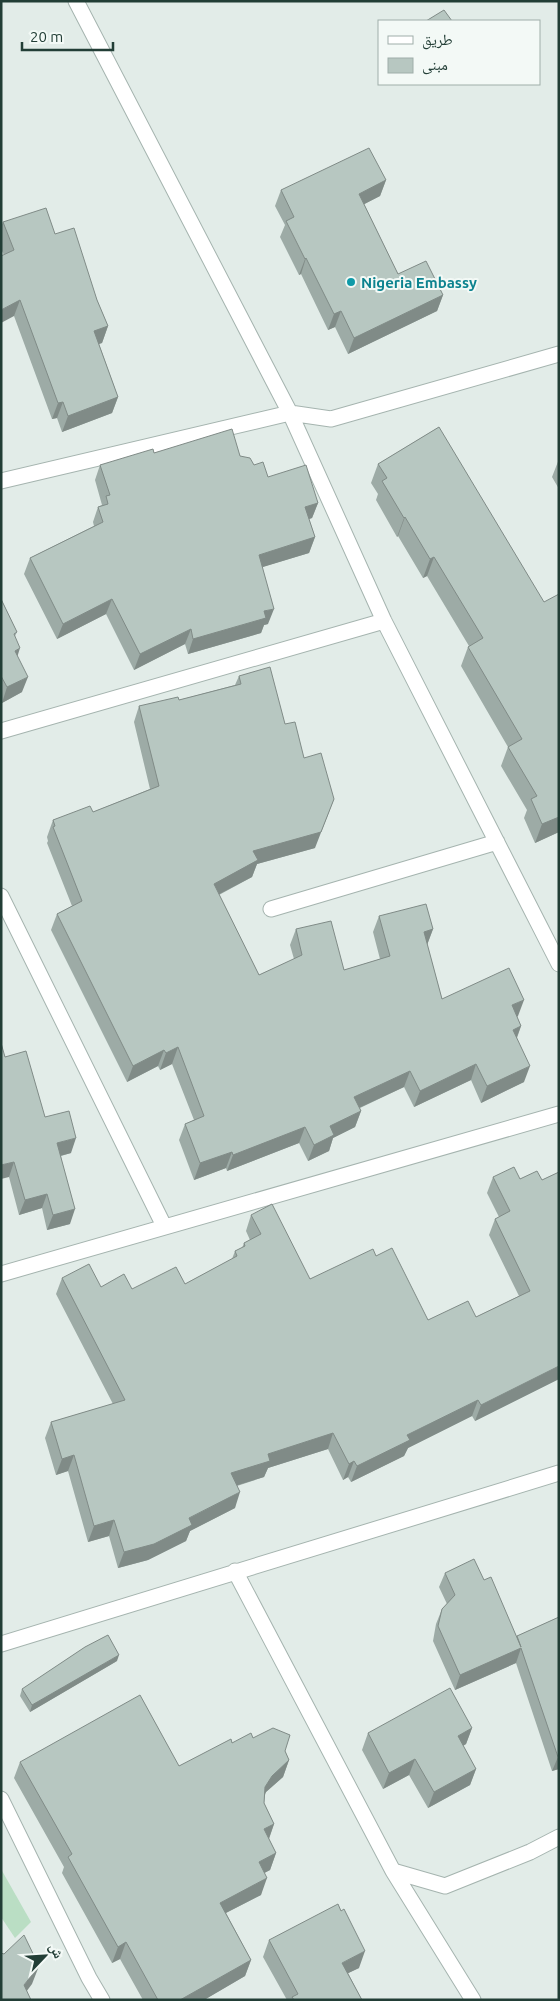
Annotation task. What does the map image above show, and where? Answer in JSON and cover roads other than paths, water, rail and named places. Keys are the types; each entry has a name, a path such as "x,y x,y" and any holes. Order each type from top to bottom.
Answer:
{"street":[{"path":"76,1 290,413 384,621 559,964"},
{"path":"1,481 290,413 331,419 559,354"},
{"path":"1,731 384,621"},
{"path":"272,909 497,842"},
{"path":"1,896 164,1226"},
{"path":"1,1274 559,1114"},
{"path":"1,1644 559,1472"},
{"path":"235,1571 393,1871 473,2000"},
{"path":"1,1799 89,1978 102,2000"},
{"path":"393,1871 445,1886 530,1852 559,1837"}],"place":[{"name":"Nigeria Embassy","path":"351,282"}]}
